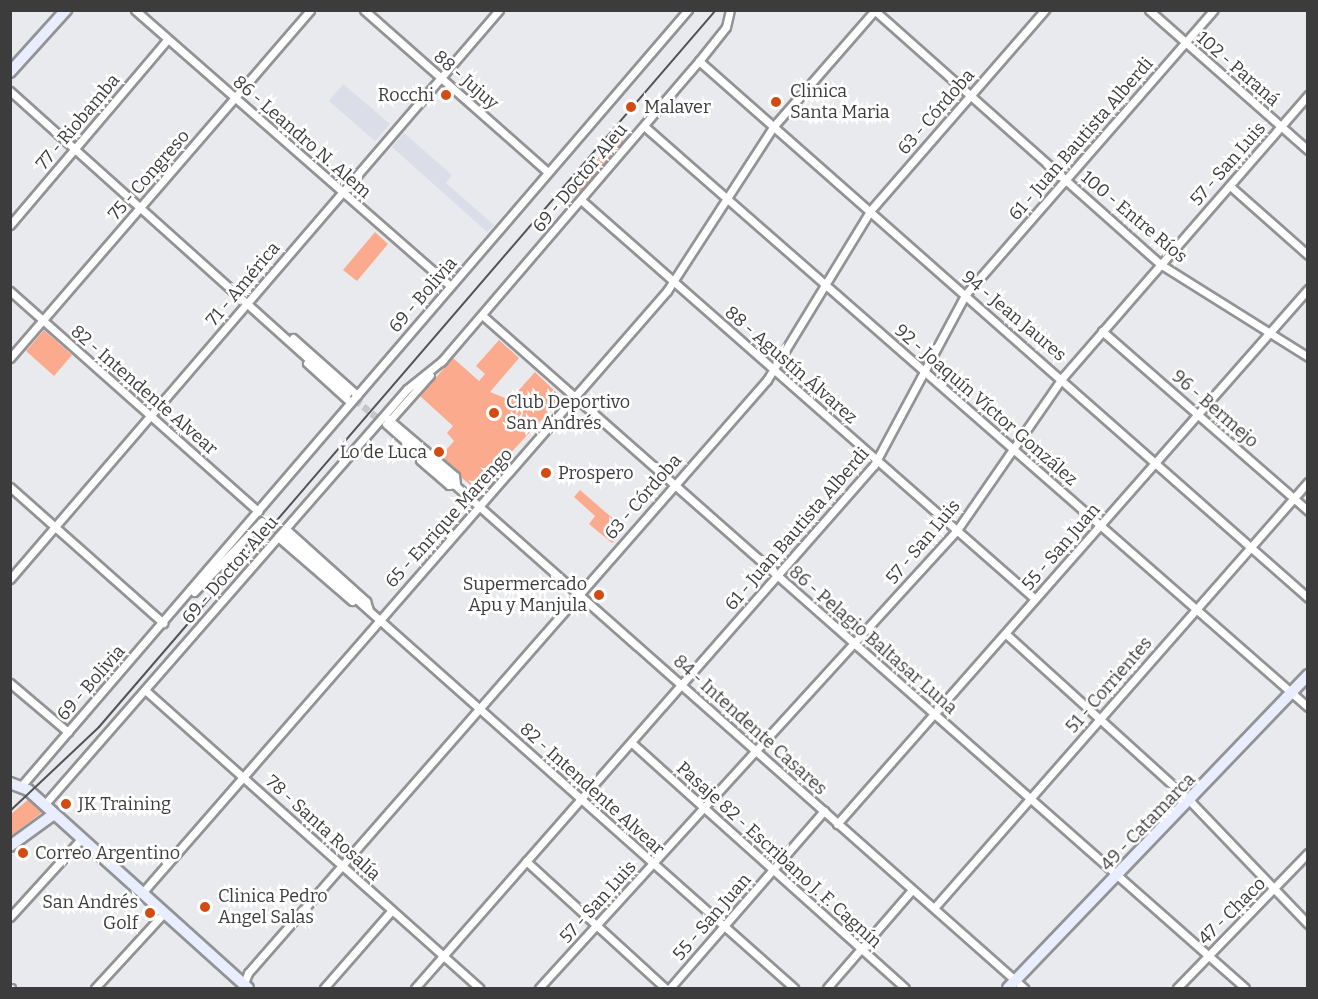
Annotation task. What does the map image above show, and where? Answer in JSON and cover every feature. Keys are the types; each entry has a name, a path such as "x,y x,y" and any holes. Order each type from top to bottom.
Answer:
{"street":[{"path":"10,72 66,10"},
{"name":"86 - Leandro N. Alem","path":"135,10 450,286"},
{"name":"75 - Congreso","path":"10,358 310,10"},
{"name":"88 - Jujuy","path":"364,10 548,172"},
{"name":"71 - América","path":"10,579 499,10"},
{"name":"69 - Doctor Aleu","path":"44,804 283,534 378,422 387,420 482,315 699,61 726,27 730,10"},
{"name":"63 - Córdoba","path":"244,987 342,866 774,370 870,211 1045,10"},
{"name":"102 - Paraná","path":"1149,10 1308,150"},
{"name":"61 - Juan Bautista Alberdi","path":"415,988 581,799 633,744 877,460 964,295 1214,10"},
{"name":"69 - Bolivia","path":"16,784 68,732 163,623 686,11"},
{"name":"100 - Entre Ríos","path":"874,11 1160,264 1308,357"},
{"name":"65 - Enrique Marengo","path":"142,893 674,282 773,127 874,11"},
{"name":"77 - Riobamba","path":"10,225 168,39"},
{"name":"94 - Jean Jaures","path":"699,61 964,295 1064,378 1155,463 1308,598"},
{"path":"10,92 347,393"},
{"name":"57 - San Luis","path":"539,988 652,864 759,753 957,530 1064,378 1102,331 1308,95"},
{"name":"92 - Joaquín Víctor González","path":"644,126 1308,707"},
{"path":"1230,186 1308,255"},
{"name":"88 - Agustín Álvarez","path":"581,200 1035,599"},
{"name":"55 - San Juan","path":"837,824 936,715 1308,289"},
{"name":"82 - Intendente Alvear","path":"10,291 258,511"},
{"name":"86 - Pelagio Baltasar Luna","path":"482,315 1245,988"},
{"path":"266,321 357,395"},
{"path":"266,321 350,402"},
{"name":"96 - Bermejo","path":"1102,331 1308,511"},
{"name":"84 - Intendente Casares","path":"387,420 933,908 1011,984 1024,988"},
{"name":"84 - Intendente Casares","path":"378,422 449,485 456,484"},
{"name":"51 - Corrientes","path":"933,908 1308,482"},
{"path":"10,487 163,623"},
{"name":"69 - Bolivia","path":"182,600 262,521"},
{"name":"82 - Intendente Alvear","path":"283,534 366,601 369,610"},
{"name":"82 - Intendente Alvear","path":"283,534 794,988"},
{"path":"1006,634 1191,802 1308,924"},
{"name":"49 - Catamarca","path":"1011,984 1191,802 1308,675"},
{"path":"10,682 68,732"},
{"name":"78 - Santa Rosalía","path":"145,690 480,988"},
{"name":"Pasaje 82 - Escribano J. F. Cagnín","path":"633,744 905,988"},
{"path":"16,784 44,804 244,987"},
{"name":"55 - San Juan","path":"670,988 824,812"},
{"path":"10,846 54,814"},
{"path":"10,917 81,839"},
{"name":"47 - Chaco","path":"1177,988 1308,853"},
{"path":"526,861 665,988"},
{"path":"827,988 912,890"},
{"path":"324,988 393,910"},
{"path":"95,988 164,913"}],"shaded area":[{"path":"343,84 390,124 375,141 329,101"},
{"path":"404,133 452,175 446,183 494,225 487,232 392,147"},
{"path":"617,135 624,142 580,193 573,187"},
{"path":"375,232 388,244 357,281 343,270"},
{"path":"44,330 72,355 54,376 26,351"},
{"name":"Club Deportivo San Andrés","path":"499,340 519,358 490,392 510,400 535,372 562,398 476,490 439,458 454,441 447,433 453,426 420,396 453,358 479,381 485,374 476,366"},
{"path":"580,490 625,529 612,543 589,524 595,516 574,497"},
{"path":"30,798 44,811 11,836 11,814"}],"tunnel":[{"path":"347,393 384,423"},
{"path":"262,521 284,536"}],"railway":[{"path":"10,811 99,727 716,10"}],"place":[{"name":"Rocchi","path":"446,95"},
{"name":"Clinica Santa Maria","path":"776,102"},
{"name":"Malaver","path":"631,107"},
{"name":"Club Deportivo San Andrés","path":"494,413"},
{"name":"Lo de Luca","path":"439,452"},
{"name":"Prospero","path":"546,473"},
{"name":"Supermercado Apu y Manjula","path":"599,595"},
{"name":"JK Training","path":"66,804"},
{"name":"Correo Argentino","path":"23,853"},
{"name":"Clinica Pedro Angel Salas","path":"205,907"},
{"name":"San Andrés Golf","path":"150,913"}]}
